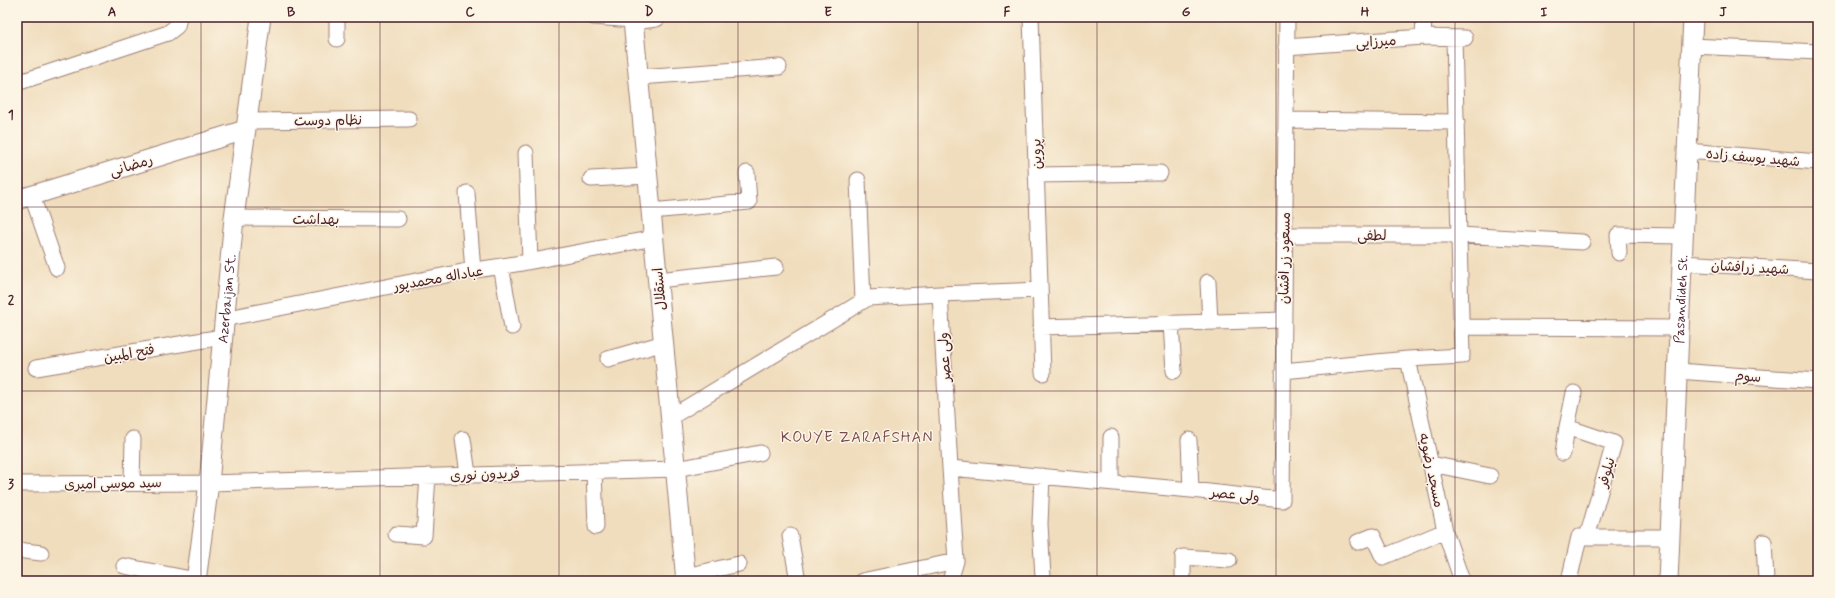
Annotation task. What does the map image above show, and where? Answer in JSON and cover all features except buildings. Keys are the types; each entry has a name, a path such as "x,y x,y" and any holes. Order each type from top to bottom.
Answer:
{"street":[{"path":"17,83 168,33 177,26 179,17"},
{"name":"Azerbaijan St.","path":"196,580 209,483 222,328 234,218 261,17"},
{"path":"337,17 337,39"},
{"path":"594,17 634,20 656,17"},
{"name":"پروین","path":"1031,17 1040,290"},
{"name":"مسعود زر افشان","path":"1282,500 1287,17"},
{"path":"1424,17 1424,37"},
{"name":"Pasandideh St.","path":"1668,581 1693,17"},
{"name":"استقلال","path":"634,20 686,579"},
{"name":"میرزایی","path":"1286,47 1424,37 1460,38 1457,122"},
{"path":"1692,46 1818,52"},
{"path":"639,77 779,67"},
{"name":"نظام دوست","path":"246,126 409,119"},
{"path":"1283,372 1408,358 1462,356 1457,122 1286,120"},
{"name":"رمضانی","path":"25,198 246,126"},
{"name":"شهید یوسف زاده","path":"1687,151 1818,162"},
{"path":"526,152 530,262"},
{"path":"651,211 749,202 747,173"},
{"path":"1036,175 1160,173"},
{"path":"591,178 648,176"},
{"path":"858,180 863,301"},
{"path":"467,193 473,271"},
{"path":"25,198 56,268"},
{"name":"بهداشت","path":"234,218 398,219"},
{"name":"لطفی","path":"1284,235 1459,235 1582,242"},
{"path":"1618,253 1618,235 1683,236"},
{"name":"عباداله محمدپور","path":"222,328 473,271 530,262 654,238"},
{"name":"شهید زرافشان","path":"1682,263 1818,271"},
{"path":"501,266 512,327"},
{"path":"658,280 776,267"},
{"path":"1208,282 1210,322"},
{"path":"671,417 868,298 1040,290 1043,373"},
{"name":"ولی عصر","path":"940,294 950,468 1111,482 1282,500"},
{"path":"1041,327 1284,320"},
{"path":"1171,323 1174,371"},
{"path":"1461,327 1679,328"},
{"name":"فتح المبین","path":"36,368 222,328"},
{"path":"608,359 664,343"},
{"name":"مسجد رضویه","path":"1408,358 1446,531 1462,581"},
{"name":"سوم","path":"1677,371 1818,381"},
{"path":"1563,453 1574,393"},
{"name":"نیلوفر","path":"1567,427 1614,443 1587,536"},
{"path":"1111,437 1111,482"},
{"path":"132,483 134,439"},
{"path":"463,439 468,474"},
{"path":"1189,440 1191,490"},
{"name":"فریدون نوری","path":"209,483 468,474 676,469 760,453"},
{"path":"1431,464 1490,476"},
{"path":"950,468 956,562 950,581"},
{"path":"594,471 596,527"},
{"path":"396,534 424,536 428,476"},
{"path":"1042,476 1040,524 1043,577"},
{"name":"سید موسی امیری","path":"17,484 209,483"},
{"path":"1358,542 1373,536 1384,557 1446,531"},
{"path":"790,536 798,581"},
{"path":"1569,581 1579,536 1670,537"},
{"path":"1764,542 1766,581"},
{"path":"17,550 41,553"},
{"path":"1183,581 1183,558 1229,560"},
{"path":"862,581 956,562"},
{"path":"686,579 739,564"},
{"path":"124,566 196,580"}],"district":[{"name":"KOUYE ZARAFSHAN","path":"857,437"}]}
